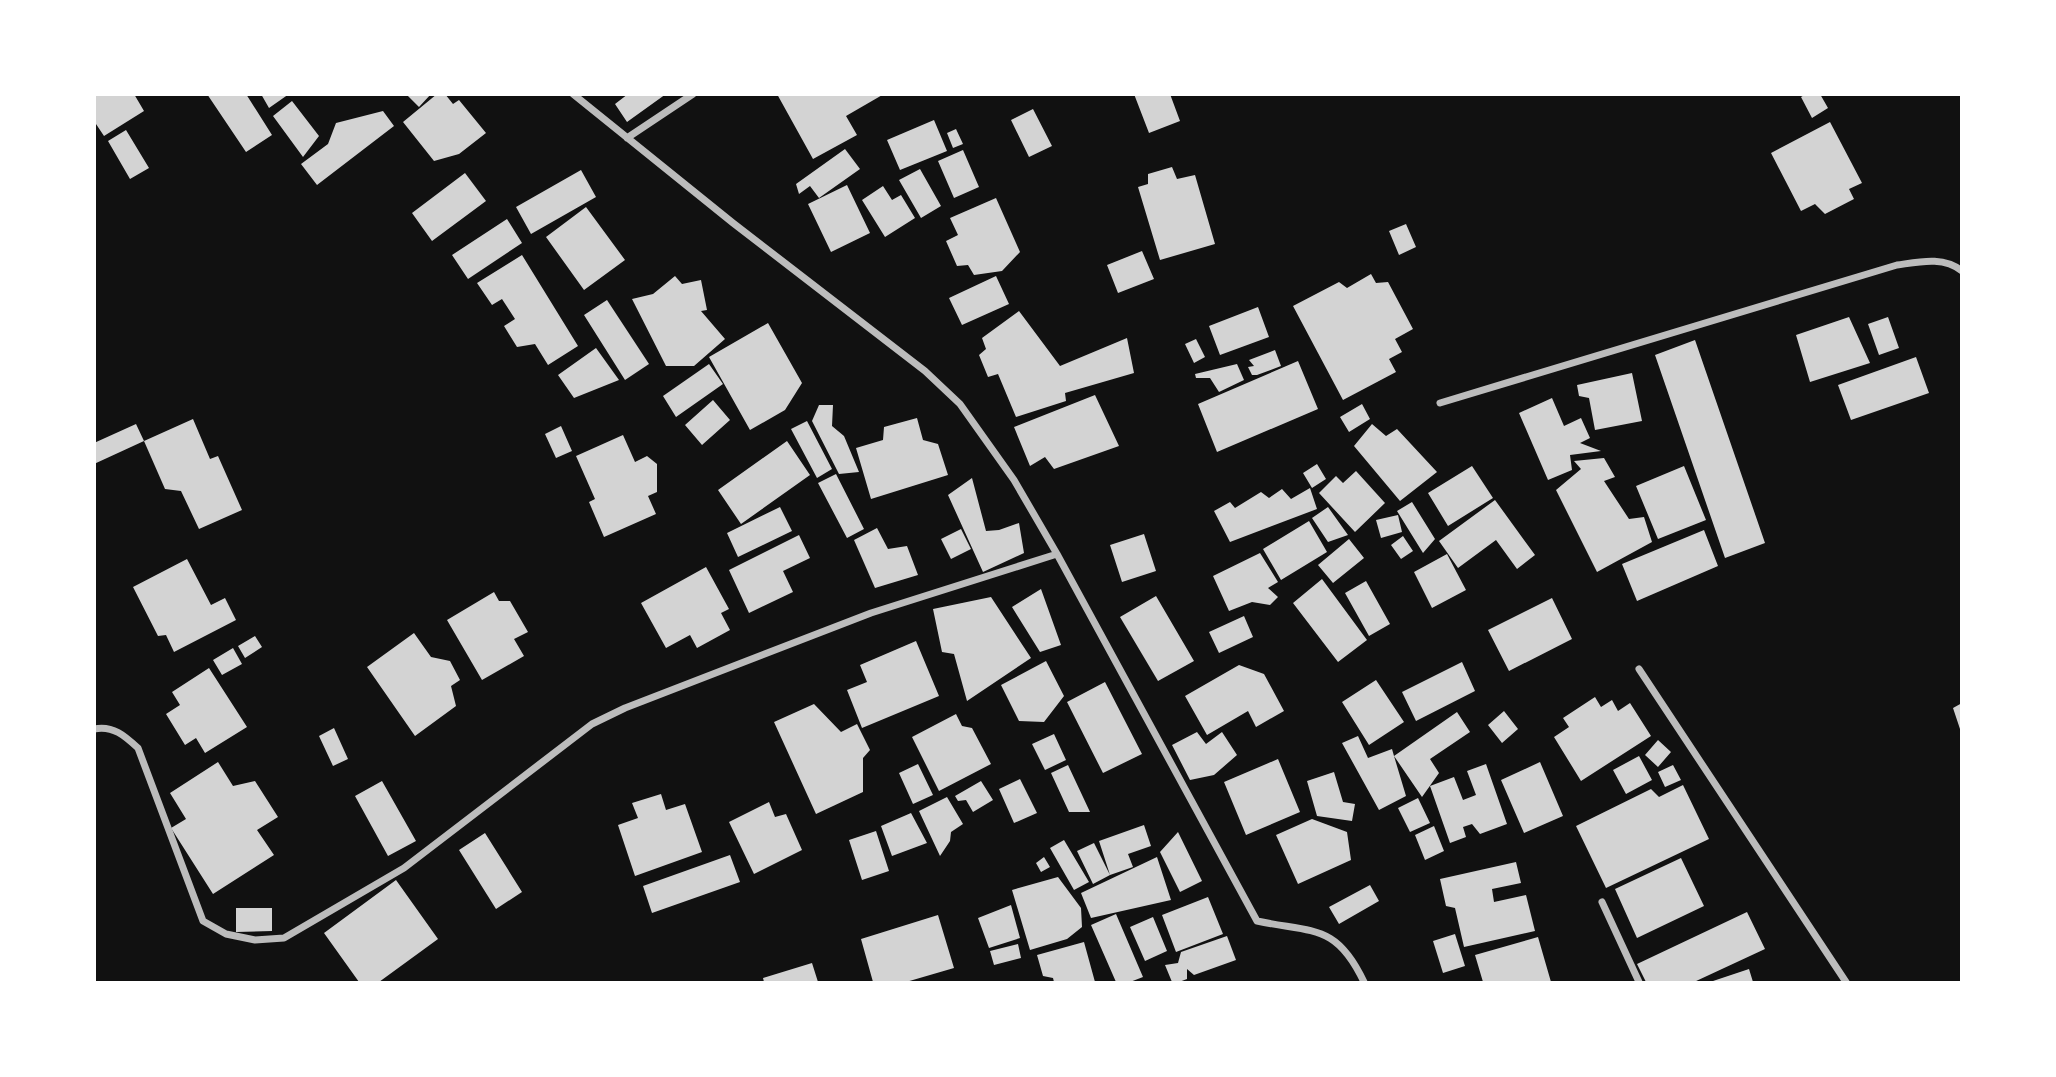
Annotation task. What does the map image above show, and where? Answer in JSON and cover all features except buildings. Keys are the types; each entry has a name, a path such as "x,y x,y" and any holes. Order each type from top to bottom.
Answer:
{"street":[{"path":"573,94 744,232 925,371 960,404 1014,481 1057,554 1257,920 1314,931 1335,940 1353,960 1364,982"},
{"path":"627,138 693,94"},
{"path":"1440,403 1898,264 1933,261 1953,265 1962,271"},
{"path":"94,729 113,729 138,748 203,921 226,934 255,940 284,938 404,868 592,724 637,703 871,613 1057,554"},
{"path":"1639,669 1846,982"},
{"path":"1602,902 1639,982"}]}
